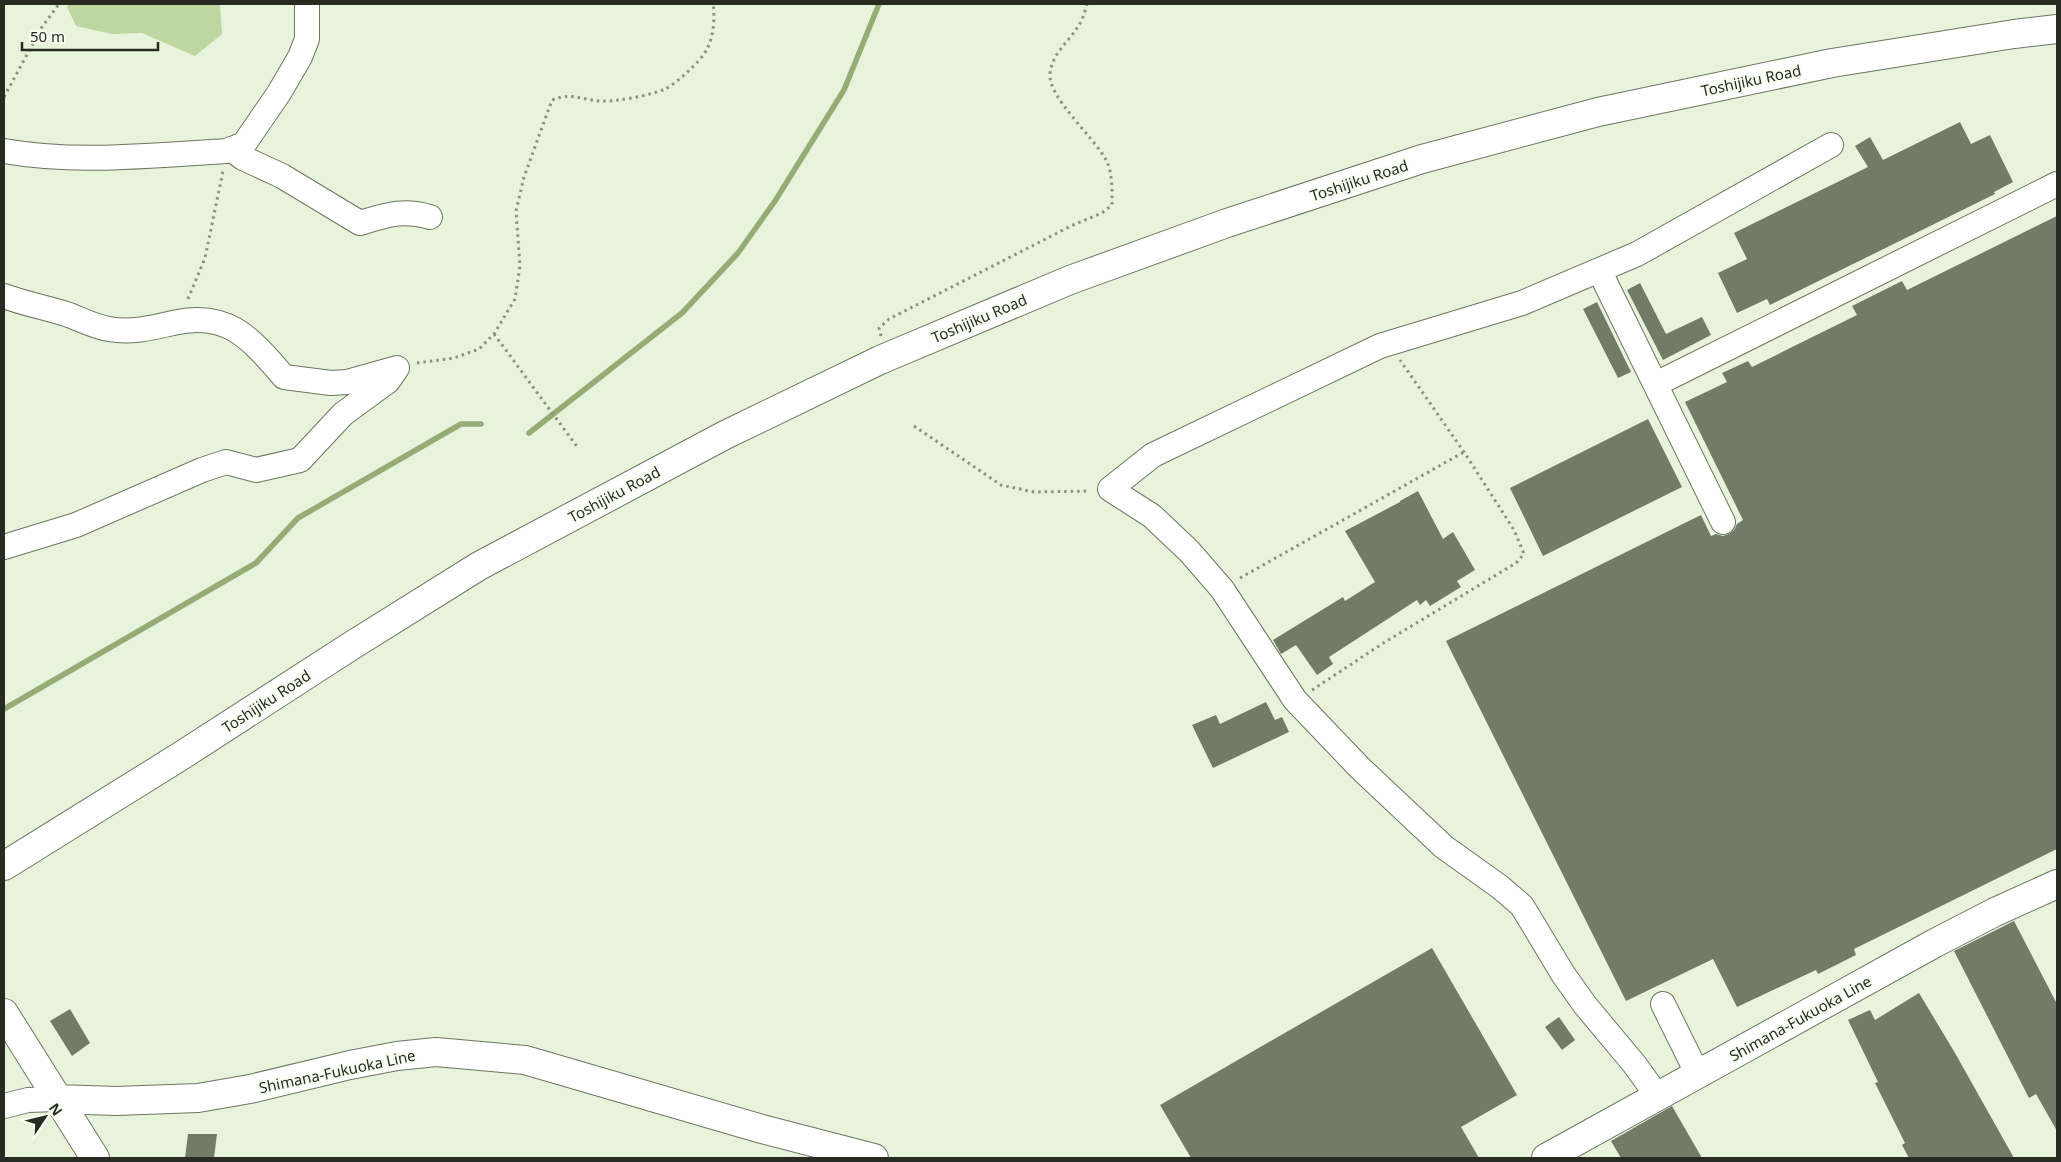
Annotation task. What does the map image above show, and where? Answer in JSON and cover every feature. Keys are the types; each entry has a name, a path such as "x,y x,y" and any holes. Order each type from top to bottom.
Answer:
{"main road":[{"name":"Toshijiku Road","path":"4,866 184,754 350,646 488,562 742,426 880,360 1070,280 1227,224 1422,159 1598,112 1832,63 2057,29"},
{"name":"Shimana-Fukuoka Line","path":"1546,1158 1935,943 1995,912 2057,884"},
{"path":"4,1013 95,1158"},
{"name":"Shimana-Fukuoka Line","path":"57,1099 145,1101 198,1098 350,1065 398,1056 436,1052 526,1060 762,1129 874,1158"}],"street":[{"path":"4,151 30,156 84,157 229,150 244,144 279,93 300,57 307,39 306,4"},
{"path":"1658,1097 1635,1065 1585,1005 1563,974 1522,906 1500,887 1444,847 1413,820 1296,700 1222,588 1152,516 1110,489 1153,455 1387,344 1522,304 1600,272 1637,254 1831,145"},
{"path":"229,150 282,176 360,223 392,213 413,212 430,217"},
{"path":"1656,384 2057,184"},
{"path":"1600,272 1723,522"},
{"path":"4,296 107,329 135,331 178,321 208,320 232,326 254,343 284,377 331,383 347,382 397,368"},
{"path":"4,547 76,525 202,470 226,462 256,470 300,460 343,414 388,381 397,368"},
{"path":"1663,1004 1698,1075"},
{"path":"4,1106 28,1100 57,1099"}],"path":[{"path":"4,98 42,27 59,4"},
{"path":"397,368 420,362 454,358 479,348 494,334 515,299 520,266 516,211 524,177 552,100 564,95 602,101 628,98 665,89 682,78 707,49 715,16 713,4"},
{"path":"883,342 879,328 889,318 1073,225 1102,213 1112,205 1112,186 1106,161 1090,136 1055,94 1050,75 1055,56 1080,24 1087,4"},
{"path":"178,321 206,258 229,150"},
{"path":"494,334 578,448"},
{"path":"1296,700 1385,642 1520,559 1524,554 1514,530 1464,452 1387,344"},
{"path":"914,426 1001,485 1034,492 1079,492 1110,489"},
{"path":"1222,588 1464,452"}],"green space":[{"path":"69,4 220,4 222,34 195,56 142,33 112,34 76,26 67,7"}],"building":[{"path":"1960,122 1971,144 1990,135 2013,182 1994,192 1995,194 1770,305 1767,299 1737,313 1718,273 1747,259 1734,233 1868,167 1855,146 1870,137 1883,160"},
{"path":"2057,216 2057,849 1854,949 1856,955 1818,974 1816,970 1737,1007 1713,959 1626,1001 1446,641 1701,515 1711,536 1729,534 1743,520 1685,402 1727,382 1722,373 1748,361 1752,367 1857,315 1852,306 1902,281 1907,290"},
{"path":"1640,283 1666,334 1702,317 1711,335 1663,360 1627,290"},
{"path":"1597,302 1631,372 1618,378 1583,309"},
{"path":"1648,419 1682,487 1543,556 1510,488"},
{"path":"1418,491 1443,539 1453,532 1475,570 1457,581 1461,587 1430,606 1426,600 1420,605 1417,600 1329,657 1333,664 1317,675 1296,645 1281,654 1273,640 1343,597 1345,601 1375,582 1345,531"},
{"path":"1266,702 1275,720 1282,717 1289,732 1213,768 1192,725 1216,715 1220,724"},
{"path":"2014,921 2057,1004 2057,1131 2036,1094 2029,1098 1954,951"},
{"path":"1432,948 1517,1095 1461,1127 1479,1158 1191,1158 1160,1105"},
{"path":"1919,993 2014,1158 1909,1158 1902,1145 1905,1143 1875,1083 1878,1082 1848,1020 1870,1010 1875,1020"},
{"path":"70,1009 90,1043 72,1056 50,1021"},
{"path":"1559,1017 1575,1040 1562,1050 1545,1027"},
{"path":"1672,1106 1702,1158 1621,1158 1611,1141"},
{"path":"188,1134 217,1134 214,1158 185,1158"}],"waterway":[{"path":"529,433 682,313 738,253 775,201 844,90 879,4"},
{"path":"4,709 256,563 298,518 461,424 481,424"}]}
